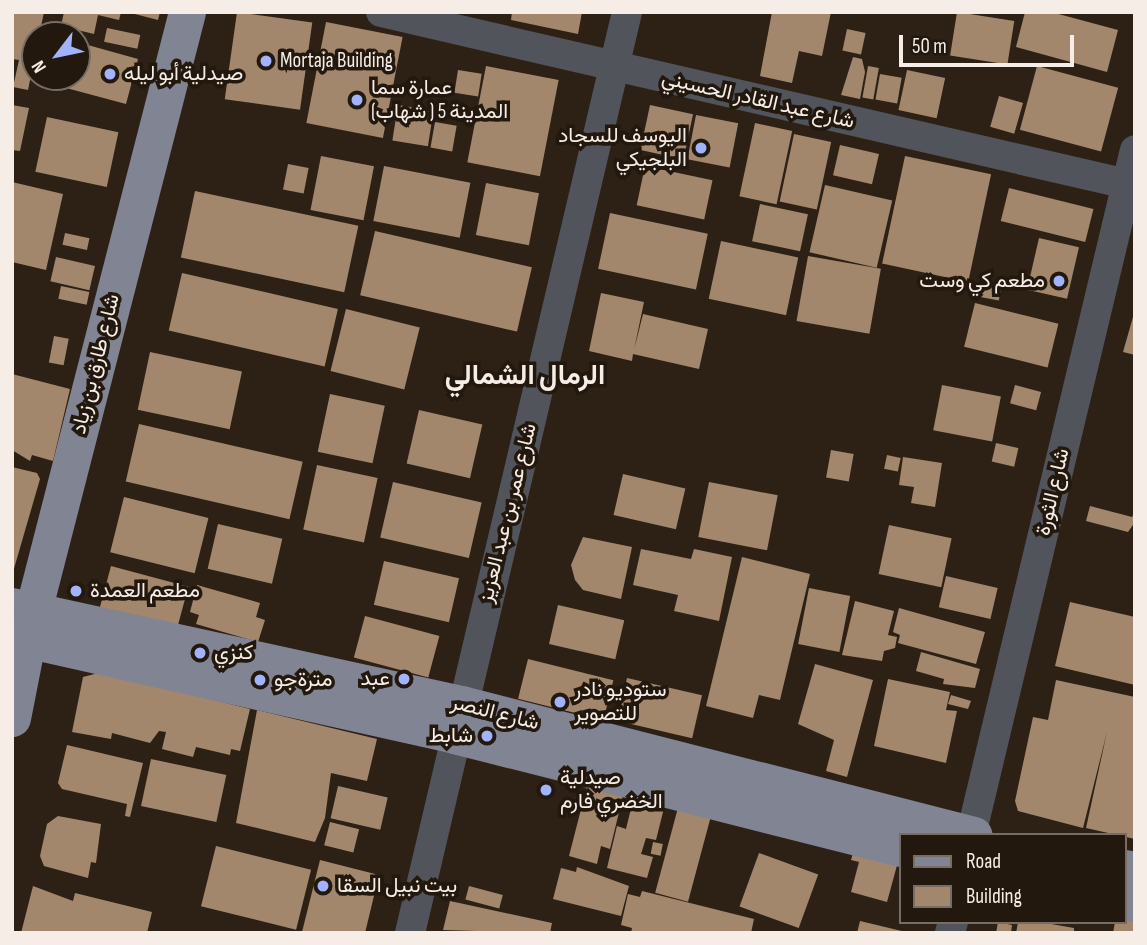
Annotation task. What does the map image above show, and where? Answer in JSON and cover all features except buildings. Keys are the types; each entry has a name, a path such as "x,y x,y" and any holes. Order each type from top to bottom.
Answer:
{"main road":[{"name":"شارع طارق بن زياد","path":"12,718 21,623 187,12"},
{"name":"شارع النصر","path":"21,623 963,833"},
{"name":"شارع النصر","path":"458,720 898,847"}],"street":[{"name":"شارع عبد القادر الحسيني","path":"381,12 1130,186"},
{"name":"شارع عمر بن عبد العزيز","path":"410,933 458,720 618,66 627,12"},
{"name":"شارع الثورة","path":"972,833 1130,186 1135,150"}],"place":[{"name":"Mortaja Building","path":"266,61"},
{"name":"صيدلية أبو ليله","path":"110,74"},
{"name":"عمارة سما المدينة 5 ( شهاب)","path":"357,100"},
{"name":"اليوسف للسجاد البلجيكي","path":"701,148"},
{"name":"مطعم كي وست","path":"1059,281"},
{"name":"مطعم العمدة","path":"76,591"},
{"name":"كنزي","path":"200,653"},
{"name":"عبد","path":"404,679"},
{"name":"مترةجو","path":"260,680"},
{"name":"ستوديو نادر للتصوير","path":"560,702"},
{"name":"شابط","path":"487,736"},
{"name":"صيدلية الخضري فارم","path":"546,790"},
{"name":"بيت نبيل السقا","path":"323,886"}],"district":[{"name":"الرمال الشمالي","path":"525,376"}]}
